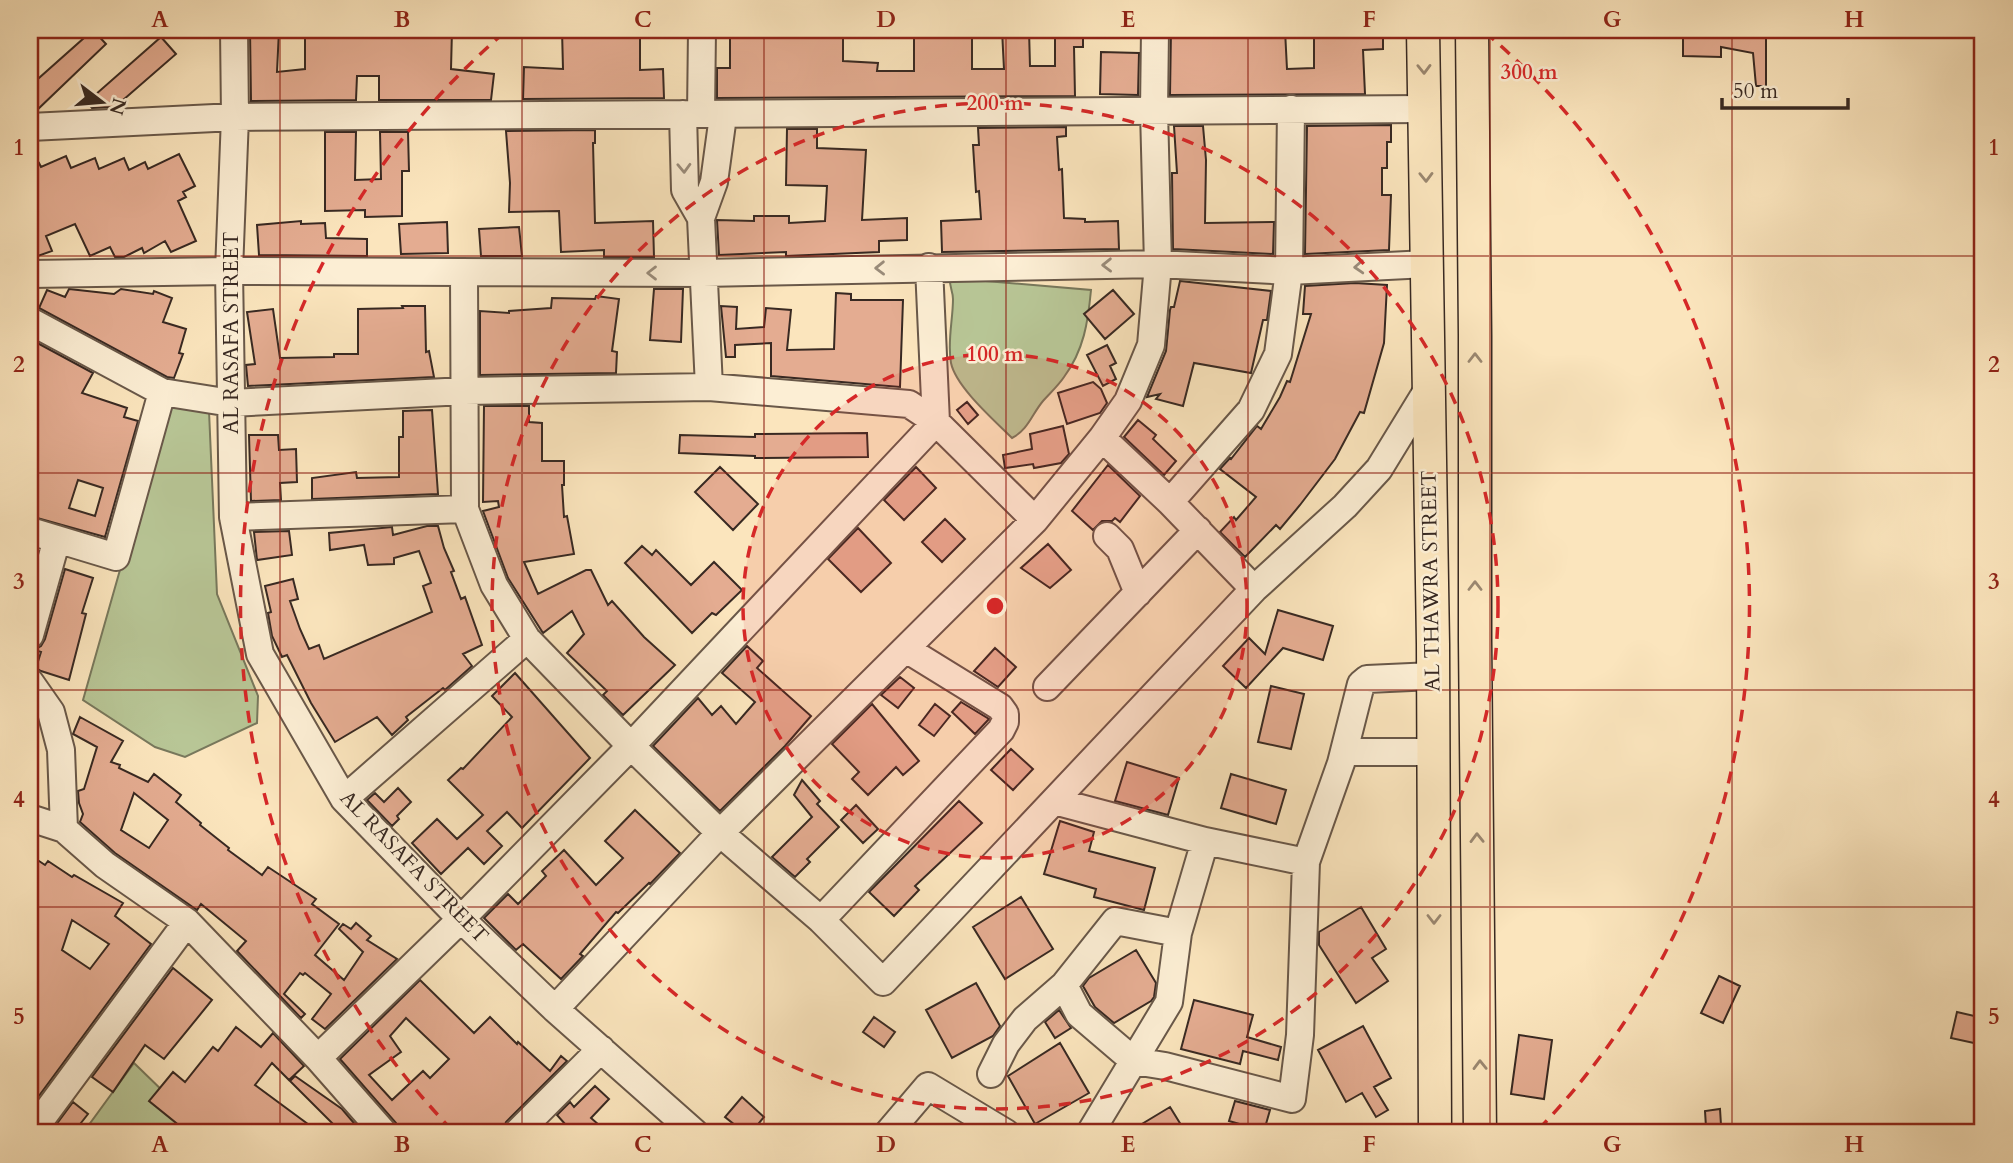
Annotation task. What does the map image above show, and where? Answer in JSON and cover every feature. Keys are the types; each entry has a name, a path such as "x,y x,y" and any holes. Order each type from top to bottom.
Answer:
{"main road":[{"name":"AL THAWRA STREET","path":"1423,30 1433,643 1435,1133"},
{"name":"AL THAWRA STREET","path":"1472,30 1480,1133"},
{"path":"1433,643 1454,646 1475,640"},
{"path":"1433,714 1454,706 1476,709"}],"street":[{"name":"AL RASAFA STREET","path":"233,30 235,117 229,271 233,517 260,654 344,799 461,919 555,1009 695,1133"},
{"path":"702,30 702,114 714,182 701,218 709,387"},
{"path":"555,1009 720,833 1035,520 1102,438 1128,401 1150,345 1158,264 1155,30"},
{"path":"1170,502 1251,410 1279,354 1289,271 1291,108"},
{"path":"30,127 235,117 1425,109"},
{"path":"701,218 685,190 702,114"},
{"path":"30,275 229,271 703,273 1158,264 1289,271 1427,264"},
{"path":"318,1058 461,919 631,746 936,422 929,267"},
{"path":"464,274 465,509 494,585 527,639 631,746 720,833 821,920 883,982 1254,589 1345,506 1378,469 1428,388"},
{"path":"30,321 162,392 231,403 465,391 709,387 909,404 936,422 1035,520"},
{"path":"30,531 116,557 162,392"},
{"path":"1102,438 1170,502 1254,589"},
{"path":"233,517 465,509"},
{"path":"1047,687 1198,530"},
{"path":"1107,536 1120,549 1138,593"},
{"path":"30,635 57,539"},
{"path":"344,799 527,639"},
{"path":"821,920 1001,730 1005,722 1006,714 1000,707 906,649"},
{"path":"1064,985 1079,1014 1134,1061 1165,1066 1292,1099 1300,1035 1306,862 1344,752 1361,684 1367,679 1433,676"},
{"path":"30,682 51,712 61,750 64,829"},
{"path":"1344,752 1433,752"},
{"path":"1054,801 1205,841 1306,862"},
{"path":"30,818 64,829 105,865 187,922 318,1058 384,1133"},
{"path":"1090,1133 1169,1002 1178,933 1205,841"},
{"path":"991,1074 1006,1044 1025,1019 1064,985 1115,921 1178,933"},
{"path":"31,1133 187,922"},
{"path":"517,1133 600,1049"},
{"path":"888,1133 928,1086 1006,1133"}],"green space":[{"path":"950,278 1091,290 1084,335 1071,367 1026,426 1012,438 977,403 954,372 950,355 953,299"},
{"path":"165,403 209,411 217,594 258,696 257,723 185,757 155,747 83,700"},
{"path":"134,1063 206,1133 83,1133"}],"building":[{"path":"93,30 106,44 36,111 30,105 30,86"},
{"path":"250,30 279,30 277,72 305,69 305,30 452,30 451,69 494,74 491,100 379,100 379,76 357,76 356,100 251,101"},
{"path":"562,30 640,30 640,70 663,69 664,98 523,99 524,67 563,69"},
{"path":"730,30 843,30 843,61 878,63 877,71 914,71 914,30 972,30 972,69 1004,69 1002,30 1029,30 1030,66 1055,66 1055,30 1083,30 1083,47 1074,47 1075,96 717,98 717,68 730,68"},
{"path":"1171,30 1285,30 1287,69 1314,68 1314,30 1383,30 1383,49 1363,50 1365,94 1170,95"},
{"path":"1707,30 1766,30 1766,86 1756,86 1753,53 1721,47 1721,57 1683,56 1683,32 1706,35"},
{"path":"161,37 176,54 115,107 92,108 87,102"},
{"path":"1101,52 1139,53 1138,95 1100,94"},
{"path":"1391,125 1391,142 1387,142 1387,168 1382,168 1382,195 1391,195 1389,250 1305,254 1307,126"},
{"path":"1174,126 1203,126 1206,160 1205,223 1274,222 1273,254 1173,249 1172,173 1177,173"},
{"path":"1066,127 1066,136 1057,137 1059,170 1062,169 1064,218 1085,219 1085,222 1118,221 1119,249 942,252 941,221 981,219 973,145 979,145 978,128"},
{"path":"787,129 817,129 817,148 866,150 862,220 907,218 907,240 879,241 879,252 786,256 786,252 719,255 717,220 754,221 754,216 789,216 789,223 825,221 827,186 786,185"},
{"path":"595,130 595,223 653,221 654,257 604,257 604,250 561,252 559,211 509,212 506,131"},
{"path":"325,132 356,132 355,180 381,179 380,132 408,132 409,171 402,171 402,216 365,217 365,210 325,211"},
{"path":"179,154 195,186 183,192 186,197 178,201 196,241 171,252 165,241 144,253 142,248 124,257 115,257 110,247 90,256 75,224 46,236 52,251 32,258 30,215 36,213 30,199 30,168 39,163 41,167 66,156 71,168 95,158 99,169 124,158 129,170 145,162 148,169"},
{"path":"301,221 301,224 325,223 326,238 367,239 367,256 259,255 257,225"},
{"path":"447,222 448,253 401,254 399,224"},
{"path":"519,227 522,256 481,256 479,229"},
{"path":"1180,281 1271,291 1267,320 1263,320 1251,373 1194,363 1183,406 1156,399 1160,394 1147,397 1166,351 1170,310 1174,307"},
{"path":"1355,283 1387,285 1384,343 1364,413 1360,412 1335,459 1300,505 1280,529 1276,525 1245,557 1220,532 1234,517 1236,520 1256,497 1220,469 1257,426 1261,429 1287,381 1290,382 1311,314 1303,314 1305,286"},
{"path":"69,289 114,294 121,289 153,294 154,291 172,298 163,322 186,329 179,353 183,354 174,378 167,377 39,308 47,290 65,297"},
{"path":"654,289 683,289 681,342 650,340"},
{"path":"1113,290 1134,314 1105,339 1084,314"},
{"path":"836,293 851,294 851,300 903,300 900,387 771,376 771,343 735,345 735,357 726,357 721,306 737,307 736,329 764,327 766,308 791,310 787,350 834,349"},
{"path":"596,296 619,299 612,351 617,352 616,373 480,375 480,311 509,313 551,308 552,298 595,299"},
{"path":"402,306 425,306 426,352 429,351 434,377 248,386 246,365 255,364 247,312 273,309 280,358 334,357 334,354 358,354 358,309 403,308"},
{"path":"30,339 93,373 82,393 127,408 124,417 138,421 105,537 30,516","holes":["78,480 103,488 95,516 69,508"]},
{"path":"1107,345 1116,363 1110,366 1116,379 1103,386 1087,355"},
{"path":"1093,382 1101,389 1107,403 1100,413 1067,424 1058,393"},
{"path":"967,402 978,415 968,424 957,410"},
{"path":"484,406 529,406 529,422 542,423 542,461 564,461 564,517 567,516 574,554 524,562 538,594 591,570 608,605 612,601 644,637 675,665 623,715 603,695 607,691 567,653 584,634 572,611 543,633 508,578 483,511 499,507 498,501 483,502"},
{"path":"432,410 438,494 312,499 312,478 356,472 357,478 399,477 399,437 403,437 403,411"},
{"path":"1138,420 1156,435 1153,439 1176,461 1164,475 1124,437"},
{"path":"1063,426 1069,454 1061,463 1034,468 1033,464 1005,468 1003,455 1032,449 1030,434"},
{"path":"867,433 868,457 755,458 679,453 680,435 755,437 755,434"},
{"path":"249,435 278,435 279,450 296,449 297,482 280,483 281,500 251,501"},
{"path":"1108,465 1140,496 1120,522 1115,518 1112,521 1102,521 1093,530 1072,511"},
{"path":"720,467 758,504 733,530 695,492"},
{"path":"916,467 936,488 904,520 884,500"},
{"path":"945,519 965,539 942,562 922,542"},
{"path":"427,526 438,526 454,571 451,572 461,599 465,597 482,645 463,654 472,666 445,690 443,688 406,717 408,720 392,735 377,717 335,742 311,703 287,655 282,657 272,636 268,613 271,612 265,586 293,579 298,599 290,601 300,629 309,649 319,645 324,659 432,612 423,586 431,583 419,551 394,558 394,564 368,565 364,545 330,550 329,533 392,527 393,535"},
{"path":"858,528 891,563 861,592 828,559"},
{"path":"289,531 292,555 257,560 254,532"},
{"path":"1048,544 1071,570 1050,588 1021,568"},
{"path":"642,546 652,555 656,550 691,585 714,562 742,590 716,615 712,613 692,633 625,563"},
{"path":"65,569 93,578 82,613 86,614 69,680 36,668 41,652 34,650 41,646 45,639"},
{"path":"1278,610 1333,626 1323,660 1283,648 1246,688 1223,666 1249,638 1265,654"},
{"path":"747,646 763,661 757,668 811,716 720,811 653,746 698,698 712,715 721,706 736,724 755,702 722,673"},
{"path":"995,648 1016,667 998,687 974,671"},
{"path":"515,673 590,758 522,828 507,812 487,831 502,846 484,864 468,848 441,874 412,843 437,819 457,839 483,815 448,780 463,769 512,717 492,696"},
{"path":"900,677 914,688 898,708 881,695"},
{"path":"1271,686 1304,694 1291,749 1258,742"},
{"path":"961,702 989,719 975,734 952,712"},
{"path":"872,704 919,761 903,775 896,767 868,795 852,779 859,772 832,744"},
{"path":"935,704 950,716 934,736 919,725"},
{"path":"80,717 123,741 111,762 148,782 154,774 181,795 176,802 229,848 228,850 262,875 268,867 316,899 312,904 339,924 315,955 344,980 363,952 339,929 343,924 351,929 356,923 371,936 367,940 397,959 325,1029 312,1019 331,994 305,973 300,973 284,994 305,1014 301,1018 237,951 246,941 201,904 197,910 115,853 80,822 83,814 78,791 84,789 97,747 73,734","holes":["134,793 168,820 149,848 121,830"]},
{"path":"1011,749 1033,769 1013,790 991,770"},
{"path":"1127,762 1179,778 1168,815 1115,801"},
{"path":"1231,774 1286,790 1276,824 1221,808"},
{"path":"802,780 820,801 817,804 839,827 807,859 810,862 795,877 772,857 812,817 794,795"},
{"path":"398,788 411,802 397,816 399,819 392,826 367,800 375,793 384,802"},
{"path":"959,801 982,823 915,886 919,890 894,916 869,892"},
{"path":"856,805 878,829 863,843 841,820"},
{"path":"635,810 680,853 650,884 616,912 580,954 583,956 561,979 523,944 516,950 484,918 508,894 518,904 546,876 542,871 564,850 596,885 623,858 605,841"},
{"path":"1060,821 1094,832 1089,851 1155,868 1144,910 1094,897 1096,889 1044,874"},
{"path":"30,855 45,865 48,861 72,877 74,875 123,903 115,916 151,944 30,1108","holes":["72,920 109,944 90,969 62,950"]},
{"path":"1021,897 1053,949 1005,979 973,927"},
{"path":"1361,907 1386,949 1372,958 1388,981 1356,1003 1319,945 1319,932"},
{"path":"1136,950 1156,983 1154,997 1114,1023 1095,1007 1083,986 1089,978"},
{"path":"173,968 212,1000 164,1059 145,1045 113,1092 92,1077"},
{"path":"1719,976 1740,986 1723,1023 1701,1013"},
{"path":"420,980 474,1033 490,1017 550,1071 561,1056 567,1061 506,1122 502,1133 399,1133 396,1123 340,1059","holes":["406,1018 449,1059 430,1078 423,1071 392,1100 369,1075 401,1052 390,1036"]},
{"path":"976,983 1000,1026 993,1036 952,1058 926,1010"},
{"path":"1194,1000 1253,1015 1247,1037 1281,1047 1278,1060 1243,1051 1240,1064 1181,1049"},
{"path":"1059,1010 1071,1028 1055,1038 1045,1022"},
{"path":"1957,1012 1983,1018 1983,1045 1951,1038"},
{"path":"874,1017 895,1032 884,1047 863,1032"},
{"path":"1363,1026 1391,1078 1374,1087 1388,1110 1376,1117 1362,1093 1346,1102 1318,1050"},
{"path":"236,1027 261,1047 273,1033 304,1066 289,1080 272,1063 255,1085 320,1133 176,1133 181,1127 149,1101 173,1072 185,1082 213,1047 218,1051"},
{"path":"1519,1035 1552,1040 1544,1099 1511,1094"},
{"path":"1060,1043 1089,1093 1035,1124 1008,1076"},
{"path":"295,1076 342,1109 359,1129 355,1133 342,1133 290,1081"},
{"path":"595,1086 609,1099 591,1118 608,1133 573,1133 557,1115 570,1102 574,1107"},
{"path":"742,1097 764,1117 751,1133 745,1133 725,1117"},
{"path":"1235,1101 1270,1110 1264,1131 1229,1121"},
{"path":"73,1102 88,1114 73,1133 50,1133"},
{"path":"1170,1107 1186,1133 1127,1133"},
{"path":"1720,1109 1721,1125 1706,1127 1705,1111"}]}
